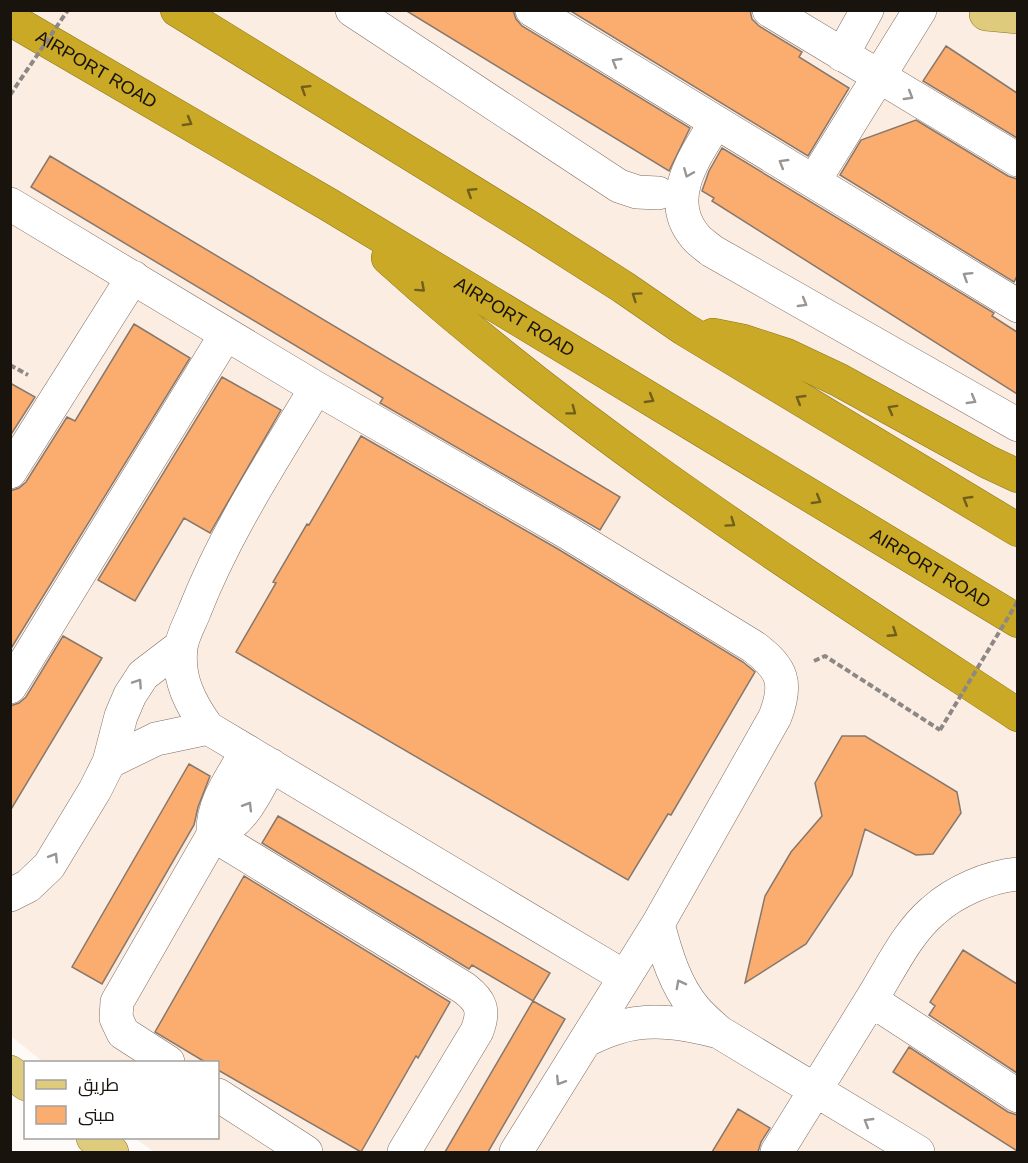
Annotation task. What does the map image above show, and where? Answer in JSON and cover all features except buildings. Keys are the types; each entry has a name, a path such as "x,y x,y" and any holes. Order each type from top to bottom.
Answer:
{"highway":[{"path":"177,10 528,227 684,329 1017,530"},
{"name":"AIRPORT ROAD","path":"10,19 331,206 1017,621"},
{"path":"331,206 448,312 571,411 850,604 1017,715"},
{"path":"684,329 743,341 786,355 839,380 1017,476"}],"main road":[{"path":"10,1072 24,1083"},
{"path":"96,1139 112,1152"}],"street":[{"path":"352,10 619,186 638,192 658,193"},
{"path":"532,10 1017,306"},
{"path":"769,10 1017,160"},
{"path":"842,55 867,10"},
{"path":"814,181 920,10"},
{"path":"716,122 693,159 683,184 682,211 693,235 712,251 1017,425"},
{"path":"10,204 316,388 568,533 754,647 771,660 781,678 783,698 775,717 658,924 516,1152"},
{"path":"10,472 133,277"},
{"path":"10,687 226,334"},
{"path":"316,388 263,475 210,573 181,646 181,668 186,690 195,710 208,728 625,977"},
{"path":"10,895 28,886 49,866 95,790 109,762 121,716 130,695 143,675 181,646"},
{"path":"109,762 156,739 208,728"},
{"path":"166,1061 123,1033 117,1018 117,1002 213,835 237,822 246,810 259,758"},
{"path":"213,835 464,988 481,1006 481,1019 477,1031 404,1152"},
{"path":"777,1152 913,933 933,911 971,886 1017,874"},
{"path":"658,924 678,984 695,1009 719,1032 918,1152"},
{"path":"871,1000 1017,1096"},
{"path":"585,1041 617,1027 651,1022 685,1023 719,1032"},
{"path":"219,1096 306,1152"},
{"path":"536,1120 540,1152"}],"path":[{"path":"10,95 68,10"},
{"path":"825,656 940,730 1017,601"}],"shaded area":[{"path":"10,11 1017,11 1017,1152 154,1152 136,1139 219,1139 219,1061 42,1061 11,1036"}]}
